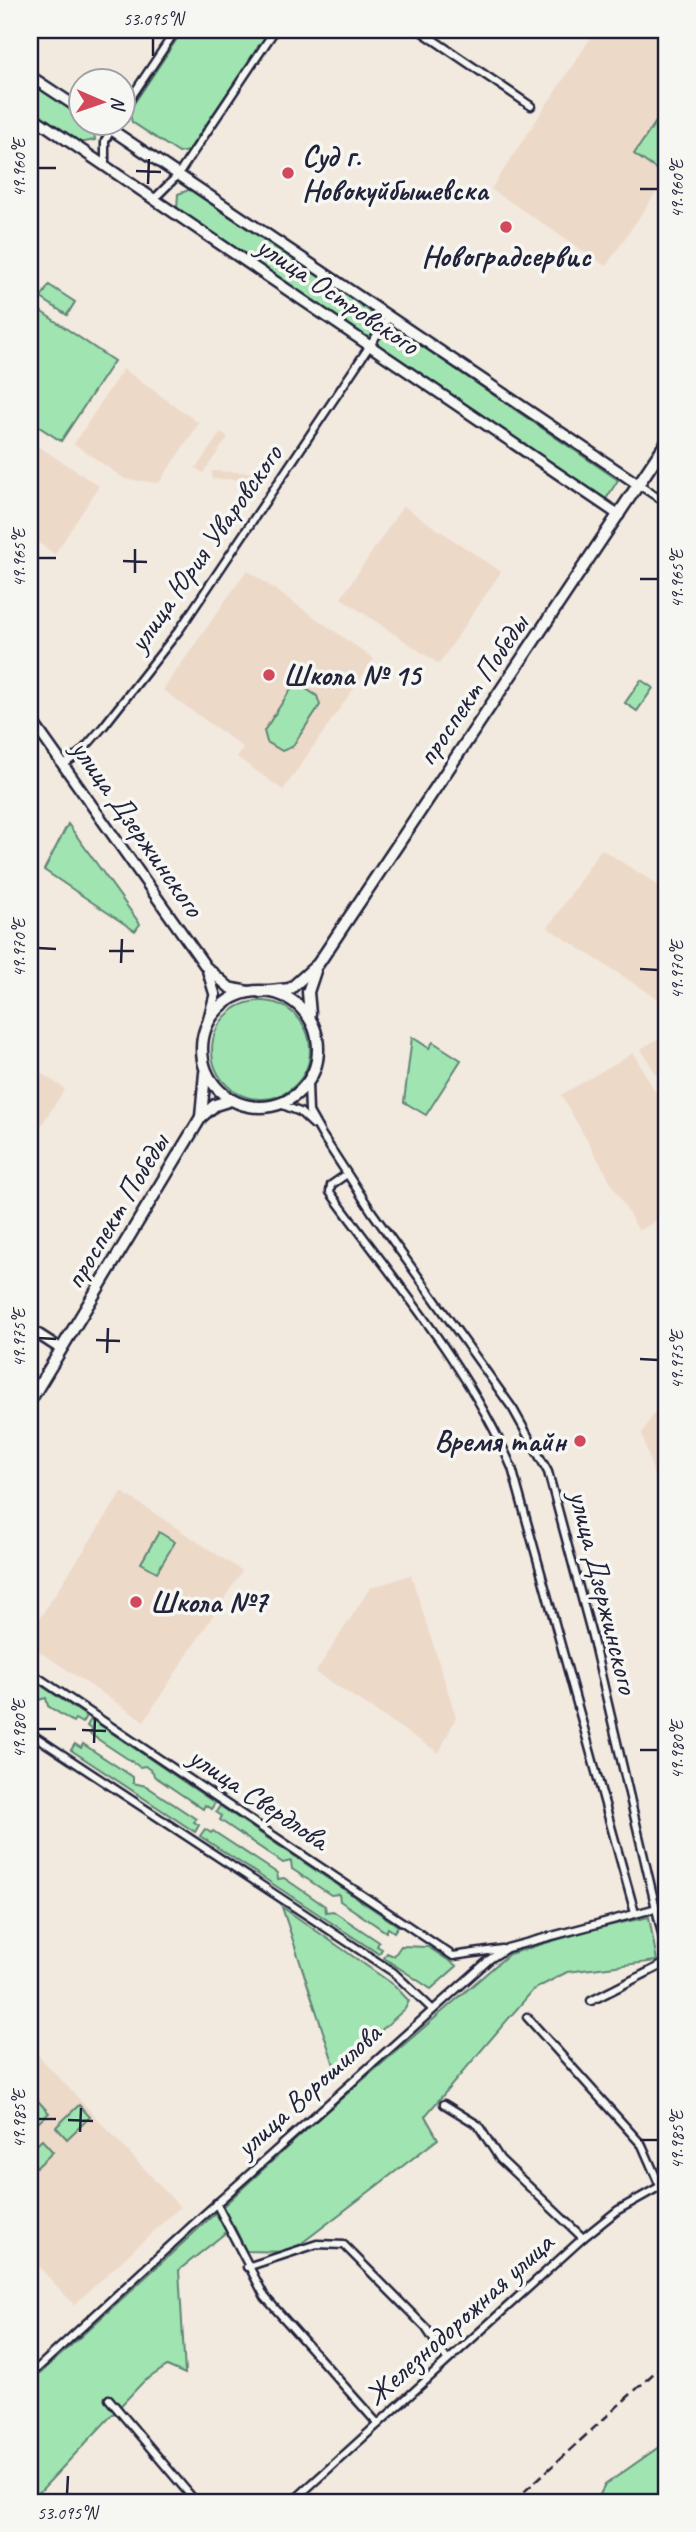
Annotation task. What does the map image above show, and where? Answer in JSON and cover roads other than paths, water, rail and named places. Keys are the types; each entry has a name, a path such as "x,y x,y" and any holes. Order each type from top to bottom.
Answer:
{"main road":[{"path":"30,76 66,100"},
{"name":"улица Островского","path":"30,116 619,514"},
{"name":"улица Островского","path":"126,136 178,175 639,485"},
{"name":"проспект Победы","path":"312,1023 308,992 318,964 666,443"},
{"name":"улица Дзержинского","path":"30,718 206,967 230,988 256,992"},
{"name":"проспект Победы","path":"256,992 290,989 318,964"},
{"name":"улица Дзержинского","path":"206,967 215,990 207,1025"},
{"path":"256,992 275,993 296,1002 312,1023 317,1059 308,1083 296,1096 280,1104 258,1108 231,1100 214,1085 205,1069 202,1045 207,1025 230,999 256,992"},
{"name":"проспект Победы","path":"201,1117 205,1069"},
{"name":"проспект Победы","path":"30,1401 201,1117 215,1105 231,1100"},
{"path":"30,1329 61,1349"}],"street":[{"path":"136,90 176,30"},
{"path":"154,199 178,175 275,30"},
{"path":"419,30 531,106"},
{"path":"106,166 103,153 109,136"},
{"name":"улица Юрия Уваровского","path":"64,765 82,751 103,727 180,629 389,317"},
{"name":"улица Островского","path":"639,485 666,503"},
{"name":"улица Дзержинского","path":"308,1083 309,1112 320,1132 513,1409 548,1472 593,1636 666,1951"},
{"name":"улица Дзержинского","path":"280,1104 300,1112 320,1132"},
{"name":"улица Дзержинского","path":"347,1174 331,1185 330,1192 462,1376 498,1436 512,1468 635,1913"},
{"name":"улица Свердлова","path":"30,1672 453,1956 464,1957 507,1948"},
{"path":"30,1733 393,1972 432,2009"},
{"name":"улица Ворошилова","path":"30,2375 475,1970 507,1948 657,1908"},
{"path":"591,2001 666,1963"},
{"path":"527,2017 642,2145 663,2184"},
{"path":"444,2104 478,2125 500,2159 583,2238"},
{"name":"Железнодорожная улица","path":"292,2502 583,2238 618,2210 663,2184"},
{"path":"216,2203 247,2267 289,2326 378,2424"},
{"path":"247,2267 317,2244 344,2245 426,2328 447,2360"},
{"path":"109,2399 196,2502"}],"railway":[{"path":"513,2502 666,2362"},
{"path":"531,2502 542,2492"}],"place":[{"name":"Суд г. Новокуйбышевска","path":"288,173"},
{"name":"Новоградсервис","path":"506,227"},
{"name":"Школа № 15","path":"269,675"},
{"name":"Время тайн","path":"580,1441"},
{"name":"Школа №7","path":"136,1602"}]}
